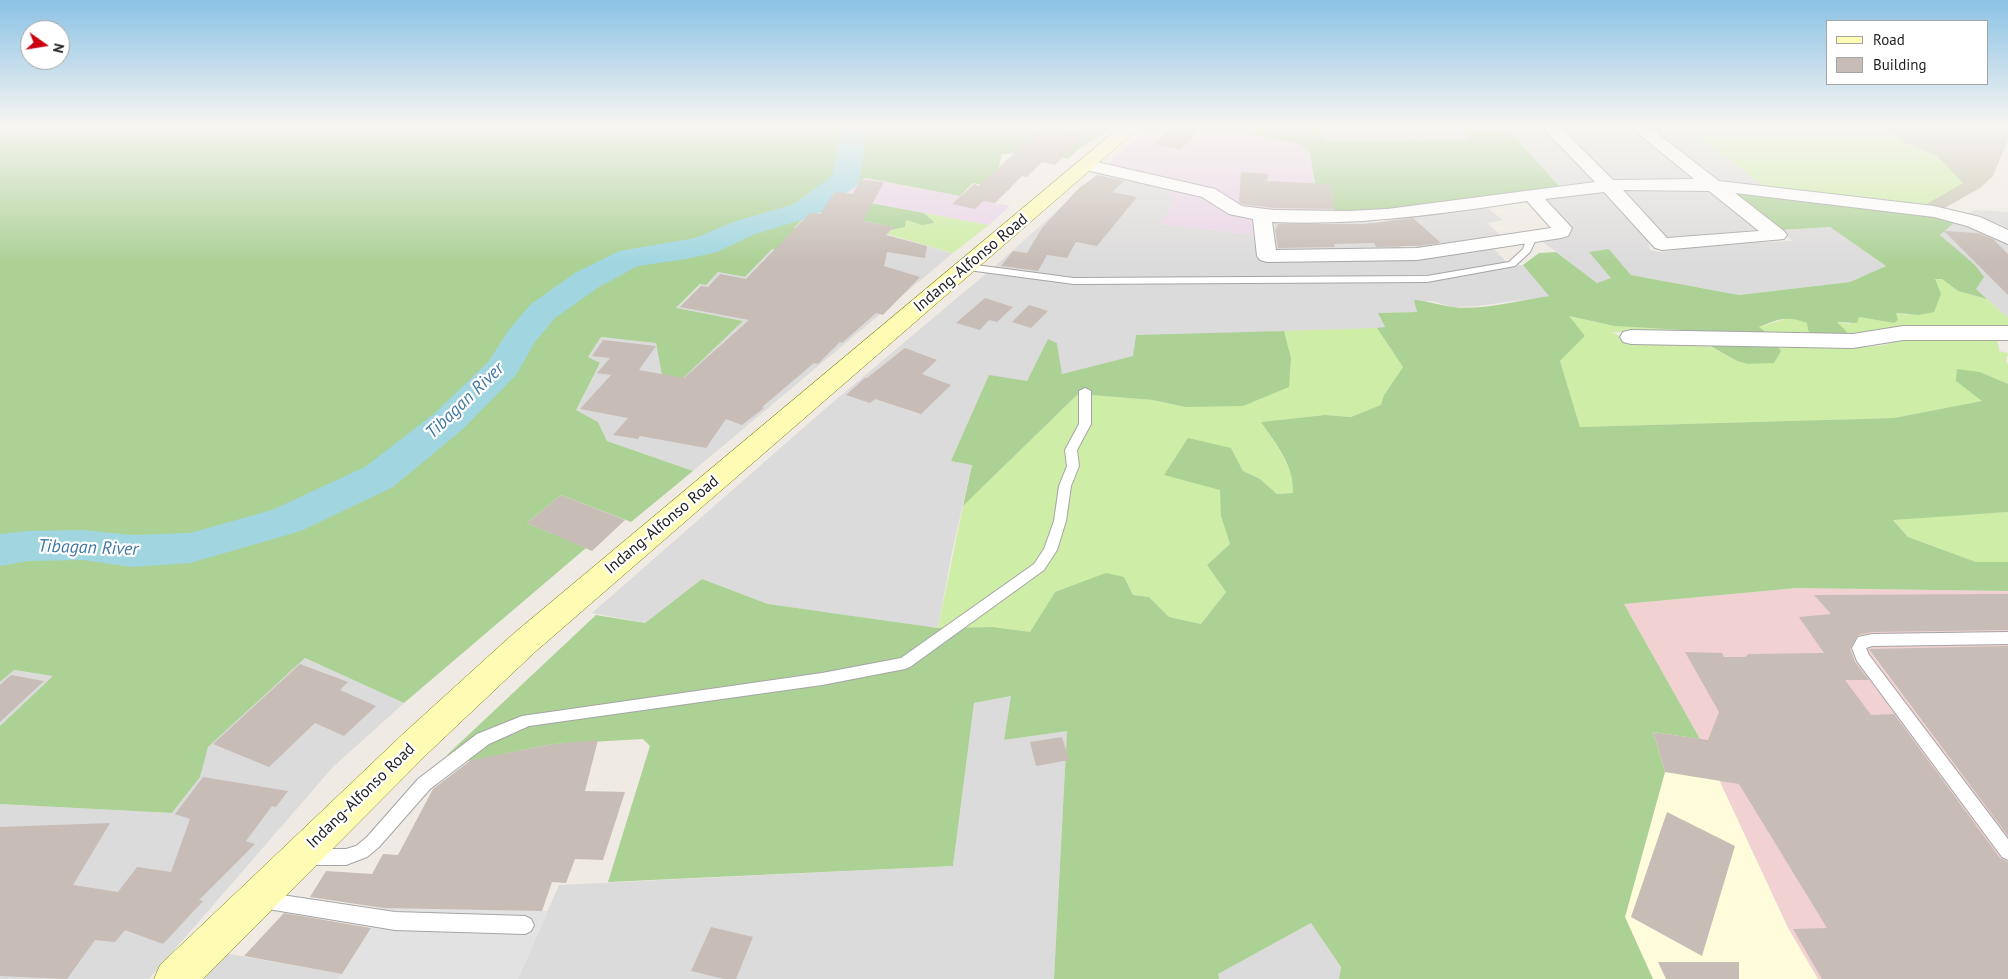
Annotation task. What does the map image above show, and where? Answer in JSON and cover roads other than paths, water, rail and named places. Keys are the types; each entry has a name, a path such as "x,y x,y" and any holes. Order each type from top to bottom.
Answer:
{"main road":[{"name":"Indang-Alfonso Road","path":"174,979 298,856 532,637 682,507 1080,172"}],"street":[{"path":"1117,172 1208,193 1234,209 1262,214 1325,217 1375,216 1609,186 1714,185 1905,207 1958,218 2008,238"},
{"path":"1594,172 1662,244 1777,236 1697,172"},
{"path":"1262,214 1267,256 1417,254 1558,233 1562,228 1532,196"},
{"path":"1375,216 1417,254"},
{"path":"1631,337 1853,341 1903,333 2008,333"}],"lane":[{"path":"968,267 1074,281 1427,279 1512,264 1528,250 1532,237"},
{"path":"298,856 346,858 361,852 373,842 424,784 483,738 527,720 822,679 905,664 1040,566 1050,550 1060,521 1065,486 1073,466 1071,450 1085,424 1085,391"},
{"path":"2008,638 1872,640 1863,641 1859,648 1862,657 2008,852"},
{"path":"255,899 395,921 524,925"}],"waterway":[{"name":"Tibagan River","path":"0,550 28,546 84,545 131,551 190,548 286,521 379,477 449,421 503,367 520,338 543,311 587,280 630,258 686,250 706,245 744,228 804,210 846,180 847,172"}]}
